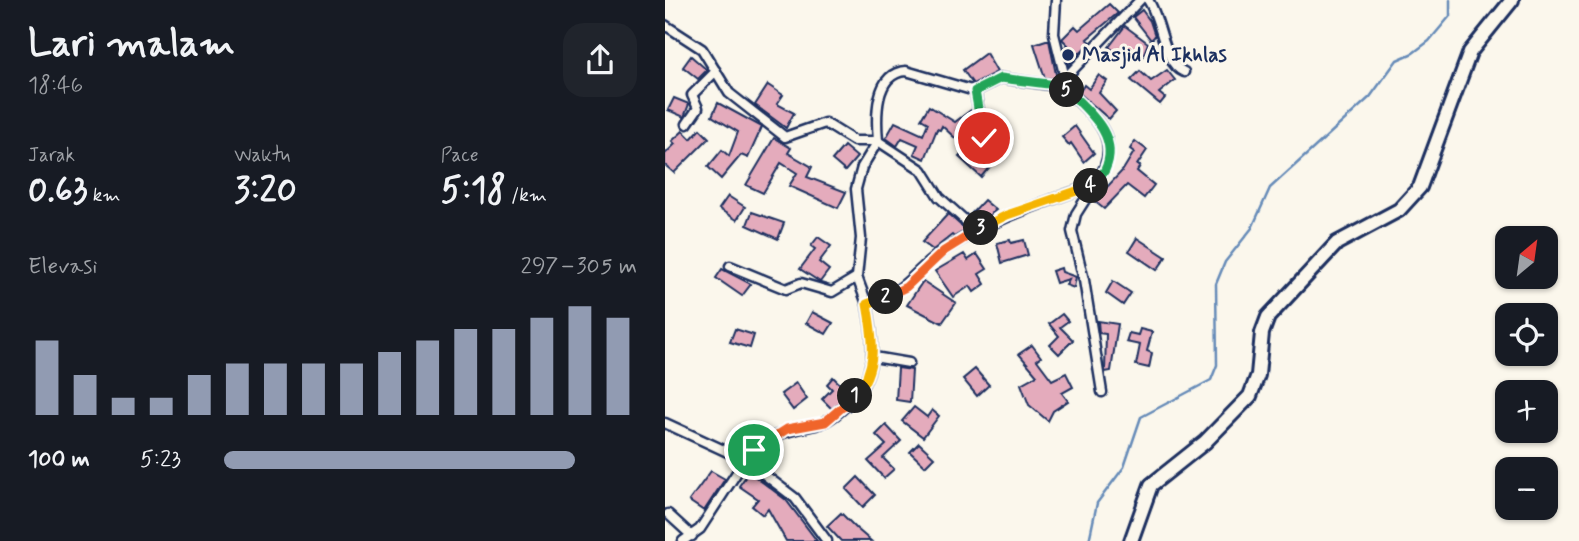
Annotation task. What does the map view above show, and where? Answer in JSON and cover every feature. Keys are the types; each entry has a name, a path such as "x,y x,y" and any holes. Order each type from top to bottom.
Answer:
{"main road":[{"path":"1131,541 1151,485 1205,442 1250,396 1258,375 1262,333 1268,317 1337,243 1399,210 1420,187 1471,52 1512,0"}],"street":[{"path":"1056,0 1054,34 1065,83 1092,114 1108,139 1109,160 1076,214 1072,231 1084,281 1102,392"},
{"path":"1065,83 1140,0"},
{"path":"1149,0 1160,24 1169,57 1176,68 1184,72"},
{"path":"665,25 702,49 729,93 785,137 825,123 854,141 878,141 922,170 939,197 977,231"},
{"path":"687,124 698,108 692,95 716,71"},
{"path":"683,541 700,529 745,460 787,429 815,425 836,415 864,385 873,357 867,304 857,277 861,238 856,189 862,167 878,141 878,102 891,75 906,71 975,91 1001,78 1065,83"},
{"path":"975,91 984,138"},
{"path":"867,304 906,287 944,251 1007,215 1095,184"},
{"path":"730,267 786,289 801,283 832,292 857,277"},
{"path":"873,357 909,363"},
{"path":"665,424 745,460 795,498 827,541"},
{"path":"668,514 692,536"}],"building":[{"path":"1109,4 1118,13 1087,39 1091,42 1068,64 1064,48 1068,45 1062,39 1075,26 1079,30"},
{"path":"1142,10 1150,21 1155,36 1151,40 1133,17"},
{"path":"1125,26 1148,43 1143,56 1133,49 1125,59 1109,47"},
{"path":"1049,40 1057,79 1045,78 1034,44"},
{"path":"986,53 997,72 973,84 963,70"},
{"path":"691,56 707,70 698,79 683,67"},
{"path":"1167,70 1175,80 1159,93 1165,98 1160,104 1131,80 1140,71 1151,81"},
{"path":"1099,75 1107,81 1099,93 1116,111 1109,119 1079,93 1084,85 1089,89"},
{"path":"768,85 783,95 777,104 794,113 786,128 755,105"},
{"path":"674,98 689,104 684,117 668,110"},
{"path":"718,103 762,127 748,158 741,155 721,179 708,167 722,150 729,156 738,132 712,116"},
{"path":"929,106 955,122 971,110 974,120 963,129 970,136 967,140 993,163 981,177 959,157 967,149 942,126 940,130 937,129 925,159 914,154 918,145 902,138 897,146 886,138 895,122 923,135 928,123 921,119"},
{"path":"1075,126 1094,153 1084,162 1071,143 1069,145 1062,137"},
{"path":"700,129 709,138 674,173 665,165 665,154 675,144 672,141 683,131 691,139"},
{"path":"774,138 791,148 788,153 812,167 807,177 846,192 838,208 789,186 797,173 781,163 763,193 746,185"},
{"path":"1135,141 1147,150 1137,165 1140,166 1137,171 1154,185 1144,198 1127,185 1104,209 1094,201 1123,170 1134,152 1130,149"},
{"path":"844,146 857,157 845,171 832,160"},
{"path":"728,196 745,207 737,220 719,209"},
{"path":"984,200 996,210 981,222 971,214"},
{"path":"752,212 784,223 778,239 747,225"},
{"path":"948,214 966,230 954,237 952,235 933,250 922,242"},
{"path":"818,237 831,246 819,262 829,270 820,282 800,269 815,249 811,246"},
{"path":"1137,238 1166,257 1157,270 1129,251"},
{"path":"1010,240 1011,243 1024,240 1028,255 1002,263 997,243"},
{"path":"964,254 968,260 977,254 987,269 979,274 985,284 974,292 970,286 953,297 935,271"},
{"path":"1061,268 1062,272 1076,277 1074,288 1066,285 1069,279 1056,283 1052,271"},
{"path":"722,269 751,284 742,296 716,278"},
{"path":"923,281 956,303 942,323 907,305"},
{"path":"1113,281 1131,293 1123,305 1106,293"},
{"path":"812,312 833,323 826,334 806,323"},
{"path":"1062,314 1068,321 1060,327 1073,340 1059,354 1050,345 1059,336 1049,324"},
{"path":"1098,321 1118,324 1111,371 1105,372 1106,334 1099,333"},
{"path":"735,329 754,335 750,348 730,342"},
{"path":"1140,329 1152,332 1147,351 1152,353 1149,368 1136,365 1140,345 1126,342 1129,333 1138,335"},
{"path":"1032,345 1041,357 1037,360 1052,380 1066,373 1073,387 1062,393 1068,401 1053,411 1048,421 1029,405 1021,384 1037,375 1019,354"},
{"path":"898,368 912,370 910,402 896,400"},
{"path":"975,369 989,385 977,396 963,379"},
{"path":"833,377 849,393 832,409 822,399 832,389 827,384"},
{"path":"796,383 807,399 793,410 781,394"},
{"path":"914,407 927,417 932,410 939,416 923,437 902,421"},
{"path":"886,425 901,441 883,458 894,469 884,478 868,461 886,445 876,435"},
{"path":"919,443 934,457 925,466 910,452"},
{"path":"711,471 725,479 704,511 689,501"},
{"path":"749,472 786,500 817,541 786,541 768,509 763,515 752,506 758,499 739,486"},
{"path":"858,477 875,495 863,507 846,489"},
{"path":"841,513 871,541 841,541 827,526"}],"waterway":[{"path":"1089,541 1097,503 1124,467 1141,417 1211,380 1217,365 1216,284 1225,262 1252,228 1270,188 1370,97 1397,60 1413,53 1429,41 1450,16 1450,0"}],"place":[{"name":"Masjid Al Ikhlas","path":"1068,55"}],"route":[{"path":"754,450 787,429 825,422 851,401 864,385 871,368 874,343 867,304 906,287 929,262 991,222 1095,184 1104,173 1109,160 1108,139 1101,126 1064,86 1001,78 975,91 984,138"}]}
